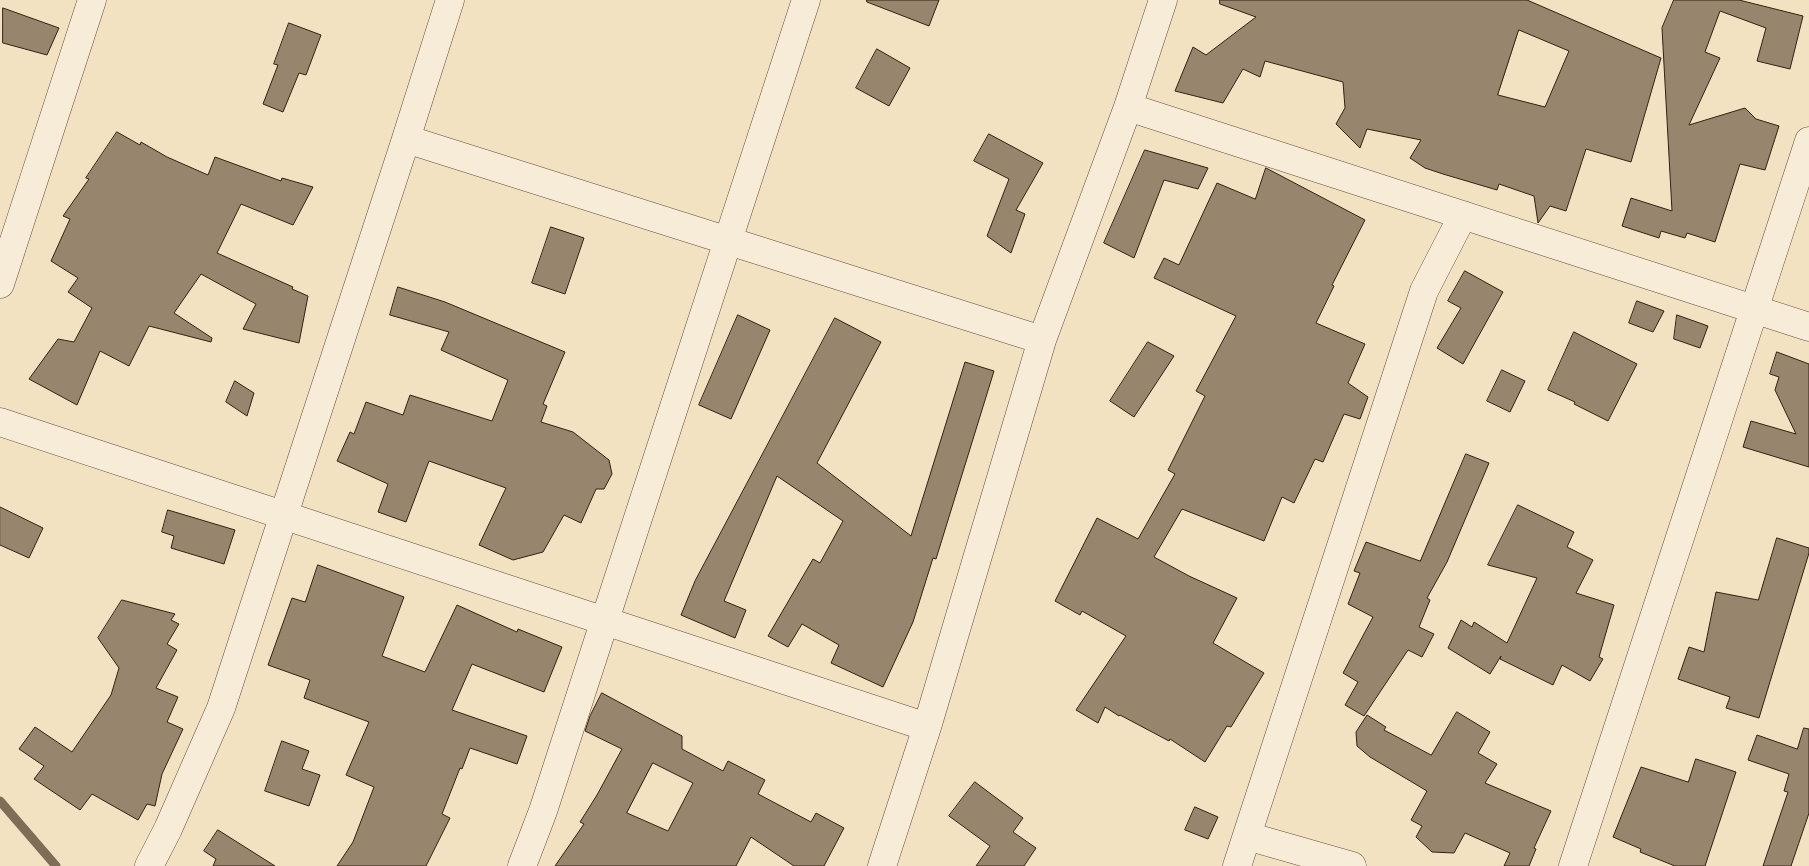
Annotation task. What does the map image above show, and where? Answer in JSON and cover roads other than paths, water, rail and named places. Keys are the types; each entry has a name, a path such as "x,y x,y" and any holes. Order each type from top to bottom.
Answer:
{"street":[{"path":"0,284 92,0"},
{"path":"149,866 168,829 221,708 450,0"},
{"path":"522,866 543,811 806,0"},
{"path":"882,866 926,727 1042,340 1128,107 1163,0"},
{"path":"1128,107 1809,327"},
{"path":"406,139 1042,340"},
{"path":"1573,866 1809,141"},
{"path":"1237,866 1424,291 1463,215"},
{"path":"0,422 926,727"},
{"path":"1247,836 1352,866"}],"waterway":[{"path":"0,801 56,866"}]}
